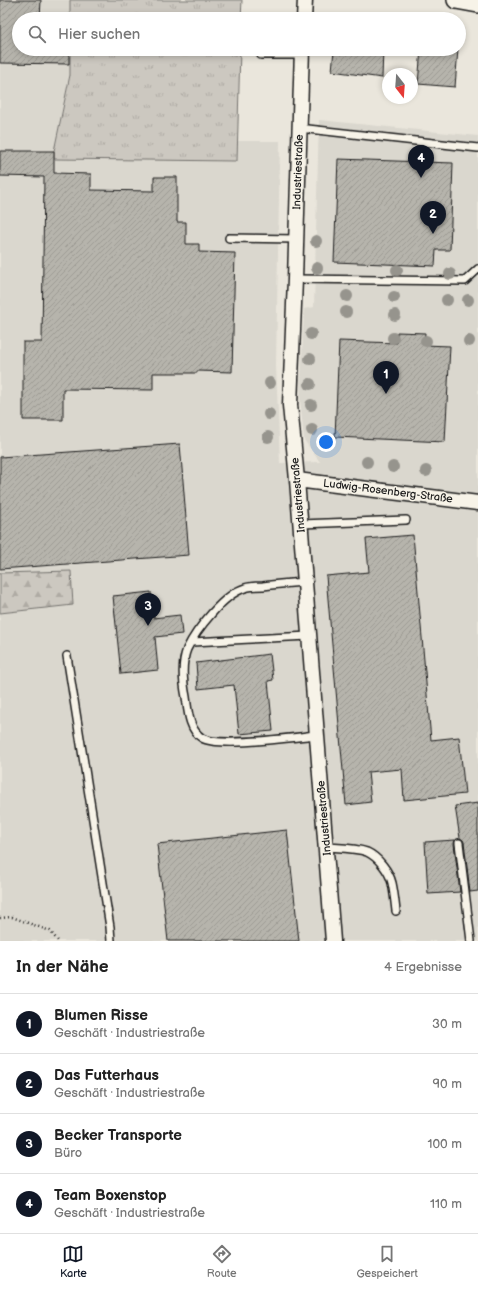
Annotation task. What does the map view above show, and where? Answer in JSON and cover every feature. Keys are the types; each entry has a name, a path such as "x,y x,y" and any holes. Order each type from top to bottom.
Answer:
{"street":[{"path":"304,12 305,0"},
{"path":"456,0 478,4"},
{"name":"Industriestraße","path":"302,56 290,405 301,524 334,941"},
{"name":"Ludwig-Rosenberg-Straße","path":"297,480 478,503"}],"lane":[{"path":"300,128 478,148"},
{"path":"229,238 296,239"},
{"path":"295,279 464,281 478,268"},
{"path":"301,524 406,520"},
{"path":"305,582 244,588 229,596 210,614 187,649 183,681 189,715 194,730 202,738 212,741 230,742 317,735"},
{"path":"192,642 310,636"},
{"path":"67,656 111,941"},
{"path":"459,843 471,941"},
{"path":"326,847 367,852 378,860 386,869 392,882 396,911"}],"path":[{"path":"0,918 12,917 50,931 58,941"}],"shaded area":[{"path":"0,0 70,0 70,12 12,12 12,56 70,56 70,75 54,151 54,159 237,161 238,141 280,141 276,365 280,463 320,462 304,440 300,399 304,309 314,307 319,120 478,136 478,941 0,941 0,613 73,605 71,571 0,573"}],"green space":[{"path":"70,0 242,0 241,12 70,12"},
{"path":"70,56 240,56 237,161 54,159 54,151 70,75"},
{"path":"71,571 73,605 0,613 0,573"}],"building":[{"path":"0,0 41,0 40,12 12,12 12,56 69,56 69,64 0,63"},
{"path":"333,56 383,56 382,78 332,71"},
{"path":"420,56 457,56 455,87 418,84"},
{"path":"0,151 54,151 54,173 91,174 91,190 154,191 154,177 177,177 177,222 186,222 186,244 199,244 199,252 235,253 232,372 197,371 197,373 153,373 153,390 63,389 63,420 23,420 23,342 42,342 44,177 0,176"},
{"path":"338,159 453,163 450,250 436,250 435,266 334,262"},
{"path":"397,332 425,333 424,345 450,346 445,442 335,437 339,341 397,343"},
{"path":"180,444 189,555 0,569 0,457"},
{"path":"413,535 431,740 459,737 465,794 404,800 402,769 368,772 371,802 346,805 326,576 369,572 366,539"},
{"path":"151,592 153,618 180,615 182,634 155,637 158,670 121,674 113,596"},
{"path":"270,654 273,680 268,681 273,731 239,734 234,685 198,689 196,663"},
{"path":"478,803 478,891 470,892 464,842 460,838 455,806"},
{"path":"287,830 299,941 168,941 157,844"},
{"path":"455,840 454,844 460,892 428,894 425,842"}],"place":[{"name":"Team Boxenstop","path":"421,178"},
{"name":"Das Futterhaus","path":"433,234"},
{"name":"Blumen Risse","path":"386,394"},
{"name":"Becker Transporte","path":"148,626"}]}
